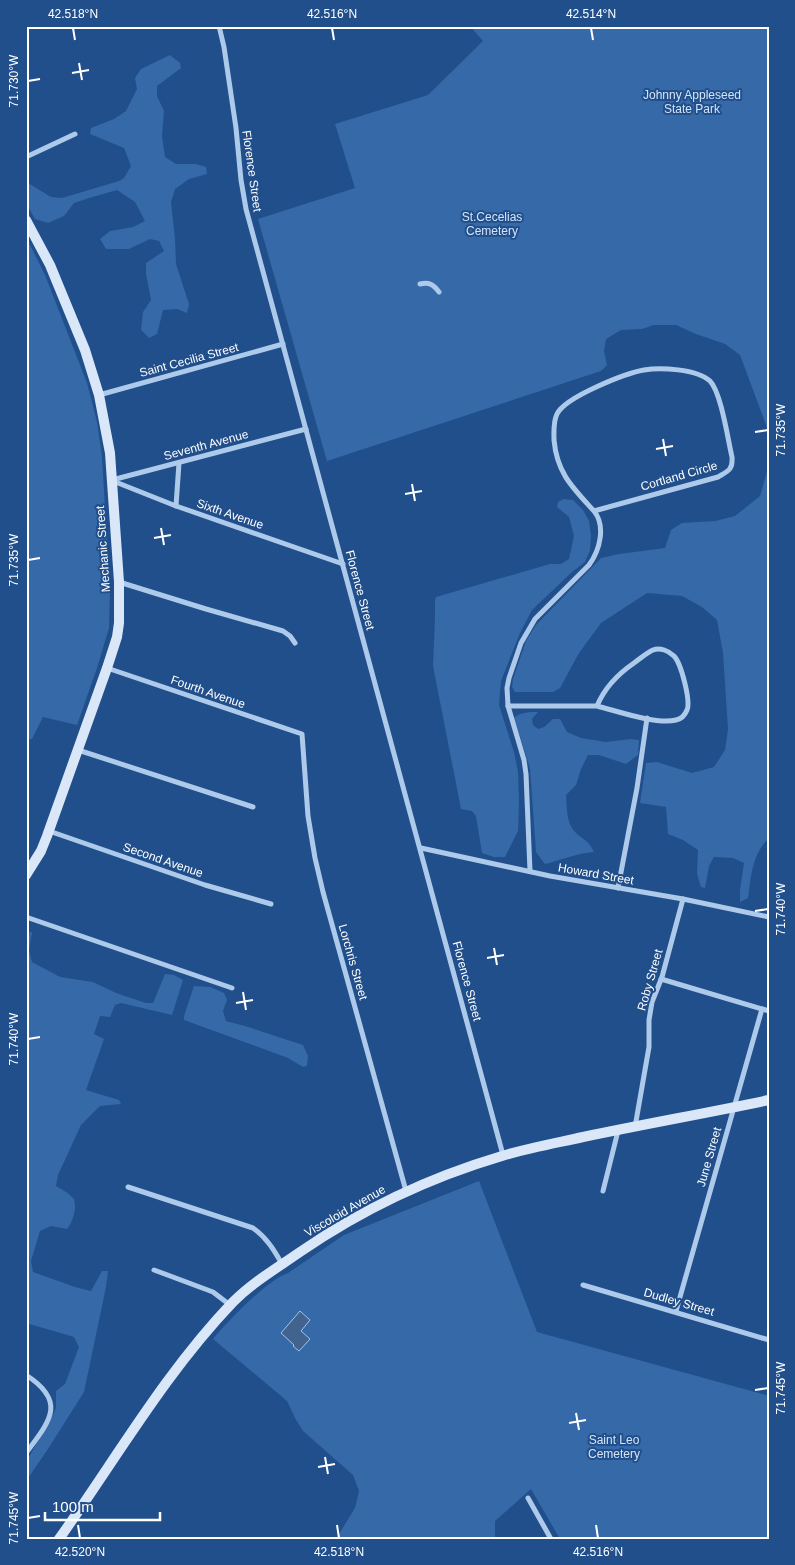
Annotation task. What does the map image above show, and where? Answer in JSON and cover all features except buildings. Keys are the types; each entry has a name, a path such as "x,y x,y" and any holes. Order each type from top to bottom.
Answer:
{"main road":[{"name":"Mechanic Street","path":"26,220 53,274 82,343 100,395 110,453 119,582 119,623 108,668 49,831 26,875"},
{"name":"Viscoloid Avenue","path":"59,1539 189,1351 230,1305 251,1285 331,1232 406,1191 503,1155 769,1100"}],"street":[{"name":"Florence Street","path":"219,26 224,47 237,136 243,195 503,1155"},
{"path":"26,157 75,134"},
{"path":"420,284 432,284 439,292"},
{"name":"Saint Cecilia Street","path":"100,395 283,344"},
{"name":"Cortland Circle","path":"530,871 527,785 524,760 508,706 507,688 509,678 521,643 535,619 589,565 596,553 600,537 599,517 594,511 564,475 559,466 555,450 554,430 559,409 577,396 629,373 645,369 661,368 687,371 702,376 709,381 717,392 732,457 730,468 718,477 594,511"},
{"name":"Seventh Avenue","path":"111,481 306,429"},
{"path":"176,506 179,463"},
{"name":"Sixth Avenue","path":"111,481 176,506 343,564"},
{"path":"119,582 283,631 295,642"},
{"path":"508,706 597,706 662,721 675,720 682,717 687,710 686,691 680,668 674,657 664,650 652,650 629,666 602,694 597,706"},
{"name":"Fourth Avenue","path":"108,668 302,734"},
{"path":"618,888 637,788 647,718"},
{"name":"Lorchris Street","path":"302,734 306,795 322,892 406,1191"},
{"path":"78,750 253,807"},
{"name":"Second Avenue","path":"49,831 205,885 271,904"},
{"name":"Howard Street","path":"420,848 550,876 683,899 769,917"},
{"name":"Roby Street","path":"636,1127 649,1046 649,1020 652,1002 661,979 683,899"},
{"path":"26,917 232,988"},
{"path":"661,979 769,1011"},
{"name":"June Street","path":"676,1312 762,1009"},
{"path":"603,1191 618,1130"},
{"path":"128,1187 253,1228 269,1242 282,1264"},
{"path":"154,1270 213,1292 230,1305"},
{"name":"Dudley Street","path":"583,1286 769,1340"},
{"path":"26,1375 36,1381 45,1391 51,1402 52,1411 50,1418 26,1453"},
{"path":"528,1498 551,1539"}],"green space":[{"name":"St.Cecelias Cemetery","path":"470,26 769,26 769,436 740,355 725,344 676,325 654,325 642,329 621,330 606,339 604,351 607,365 601,371 327,461 258,219 355,188 335,124 428,95 483,41"},
{"path":"170,55 180,63 181,68 157,86 157,96 164,111 162,136 165,157 176,164 196,164 206,167 207,174 189,179 175,189 171,202 176,264 189,304 187,313 177,309 163,310 157,334 149,338 141,330 143,312 151,300 146,263 164,251 159,241 150,239 129,249 106,249 100,239 110,231 133,227 145,221 135,202 117,190 74,203 64,216 48,223 35,219 26,203 26,184 28,183 51,197 62,198 124,178 131,166 124,148 90,134 91,128 114,119 126,111 137,89 135,78 141,69"},
{"path":"26,237 45,275 87,383 97,422 102,457 110,592 109,628 77,725 43,717 32,739 26,740"},
{"path":"769,465 769,838 763,844 756,858 751,874 748,898 740,902 744,863 733,858 714,857 709,866 705,888 701,887 697,874 698,850 683,840 668,834 666,807 640,803 646,763 657,762 692,773 714,767 725,750 728,729 723,653 717,620 702,607 682,596 647,593 601,623 579,653 560,688 553,692 515,692 512,687 526,641 536,625 601,558 665,548 671,530 682,523 715,521 735,516 760,496"},
{"path":"563,499 573,500 583,510 589,521 590,550 585,562 532,610 520,633 501,681 499,705 514,752 518,772 518,831 505,857 494,857 482,853 476,816 472,811 461,809 433,666 435,600 436,597 550,564 561,564 569,559 574,536 569,517 557,507 558,502"},
{"path":"538,712 532,719 533,725 538,729 544,727 553,719 560,719 567,732 581,738 606,742 639,740 638,755 626,764 599,755 588,755 576,785 566,795 570,824 575,832 590,845 594,852 545,864 536,852 530,768 514,718 522,713"},
{"path":"32,932 29,950 32,962 60,977 93,982 116,993 146,1003 153,1003 165,974 174,975 183,980 172,1015 121,1003 115,1005 110,1017 100,1016 94,1034 104,1039 86,1090 119,1100 121,1104 100,1106 81,1125 58,1175 56,1186 73,1198 75,1209 73,1218 67,1229 51,1226 40,1231 31,1261 33,1272 91,1291 102,1271 108,1271 106,1287 84,1392 26,1481 26,1462 53,1415 56,1408 56,1391 65,1384 79,1347 74,1337 26,1323 26,933"},
{"path":"194,986 210,987 224,993 227,1000 223,1011 226,1021 303,1045 308,1056 307,1066 303,1067 288,1058 184,1020"},
{"name":"Saint Leo Cemetery","path":"479,1181 537,1332 769,1396 769,1539 560,1539 531,1489 495,1521 495,1539 336,1539 355,1508 359,1491 353,1475 303,1431 287,1401 213,1339 238,1312 269,1284 344,1235"}],"shaded area":[{"path":"300,1311 310,1320 301,1331 310,1339 299,1351 281,1333"}],"park label":[{"name":"Johnny Appleseed State Park","path":"692,102"}]}
